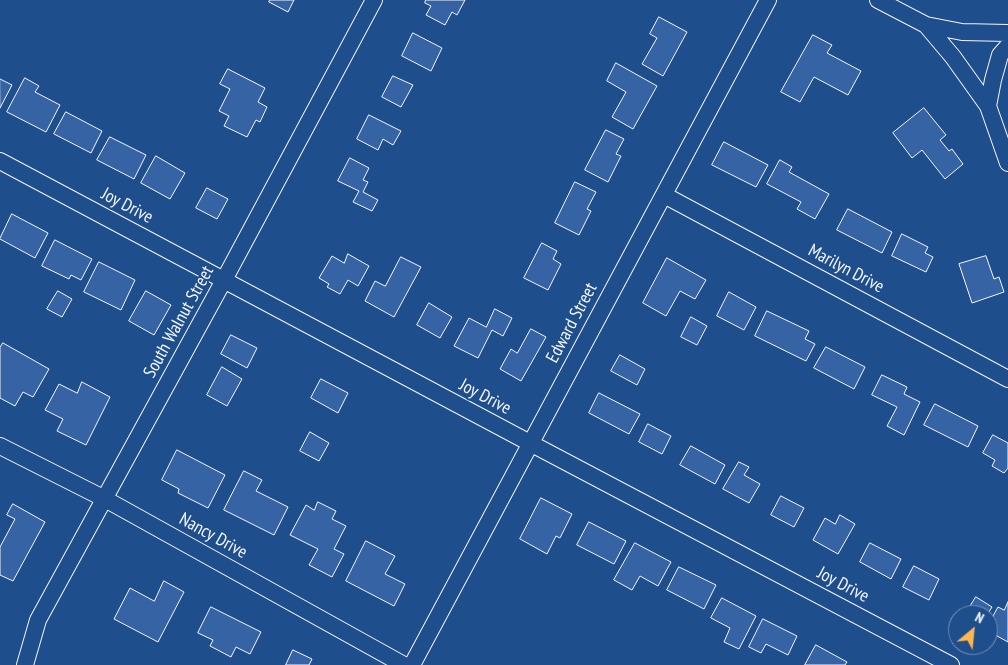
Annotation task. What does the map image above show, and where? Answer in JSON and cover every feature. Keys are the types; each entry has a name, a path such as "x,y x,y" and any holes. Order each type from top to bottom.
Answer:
{"street":[{"name":"South Walnut Street","path":"25,665 38,620 105,500 374,0"},
{"name":"Edward Street","path":"412,665 768,0"},
{"path":"878,0 926,25 962,32 1008,33"},
{"path":"926,25 953,57 988,106 1008,163"},
{"path":"988,106 1000,55 1008,46"},
{"name":"Joy Drive","path":"0,161 530,444 952,665"},
{"name":"Marilyn Drive","path":"664,195 1008,379"},
{"name":"Nancy Drive","path":"0,446 105,500 404,665"}],"building":[{"path":"270,0 294,0 288,12 269,2"},
{"path":"426,0 465,0 457,15 452,12 445,25 426,15 431,6 425,3"},
{"path":"659,17 687,32 663,76 642,64 657,38 650,34"},
{"path":"413,33 442,48 431,71 402,56"},
{"path":"813,35 832,45 827,53 861,71 848,95 814,77 800,102 781,92"},
{"path":"616,63 657,86 633,129 612,117 626,92 607,81"},
{"path":"228,69 265,88 258,102 267,107 260,122 256,120 247,137 224,126 229,116 219,111 230,89 220,84"},
{"path":"393,76 413,85 401,107 382,97"},
{"path":"25,78 39,86 35,92 60,105 46,132 7,112"},
{"path":"0,79 12,85 0,108"},
{"path":"924,108 946,135 940,140 949,151 952,149 963,164 945,179 922,150 912,158 893,133"},
{"path":"66,112 102,131 91,153 54,134"},
{"path":"369,115 401,131 393,145 383,139 378,150 357,139"},
{"path":"606,130 624,139 616,154 621,156 608,182 585,170"},
{"path":"110,137 146,155 134,179 97,160"},
{"path":"724,142 768,165 756,187 712,165"},
{"path":"156,156 185,173 170,199 141,183"},
{"path":"350,158 369,168 363,180 368,182 363,192 378,200 372,211 353,202 359,191 338,181"},
{"path":"780,160 792,167 789,172 829,194 815,219 797,209 801,202 767,184"},
{"path":"575,182 596,192 587,209 591,211 579,235 555,223"},
{"path":"207,188 228,199 217,219 196,208"},
{"path":"848,209 892,232 882,253 837,230"},
{"path":"12,214 48,233 35,258 0,239"},
{"path":"902,234 928,247 925,253 933,257 926,272 892,256"},
{"path":"55,240 92,259 81,280 71,275 69,279 42,266"},
{"path":"542,243 557,251 553,259 561,264 548,290 524,278"},
{"path":"348,254 369,266 358,286 348,280 340,294 327,287 329,284 319,278 332,256 344,263"},
{"path":"986,256 994,279 999,277 1004,292 972,303 959,264"},
{"path":"401,257 421,267 394,317 365,301 375,281 385,286"},
{"path":"667,258 706,280 695,299 680,291 666,316 643,303"},
{"path":"99,262 135,280 121,310 84,292"},
{"path":"58,291 72,299 62,317 47,309"},
{"path":"146,291 171,305 154,335 129,321"},
{"path":"729,292 756,307 744,330 717,316"},
{"path":"429,303 452,317 440,338 417,325"},
{"path":"495,309 512,318 503,336 492,330 478,358 454,346 469,318 486,327"},
{"path":"767,311 809,331 805,339 815,344 806,361 755,336"},
{"path":"691,317 707,326 697,345 681,337"},
{"path":"531,329 546,337 521,381 500,369 511,349 517,353"},
{"path":"231,335 257,348 247,368 221,354"},
{"path":"3,343 49,369 33,397 23,392 15,406 0,398 0,348"},
{"path":"826,347 865,367 854,389 814,368"},
{"path":"620,355 645,369 637,385 611,371"},
{"path":"222,367 242,379 227,406 207,395"},
{"path":"882,375 907,387 904,394 920,402 904,435 887,426 897,407 872,395"},
{"path":"321,379 348,393 338,413 311,398"},
{"path":"82,382 110,397 86,445 57,431 63,419 45,410 59,384 77,393"},
{"path":"599,393 640,414 629,434 589,413"},
{"path":"935,404 978,426 968,447 924,425"},
{"path":"648,424 671,436 662,454 639,442"},
{"path":"310,432 329,443 319,461 300,451"},
{"path":"993,435 1008,443 1008,468 1004,473 992,466 995,460 983,453"},
{"path":"691,446 725,465 715,484 680,465"},
{"path":"177,450 225,475 208,508 178,493 179,489 162,480"},
{"path":"739,462 749,467 744,475 760,484 749,503 723,489"},
{"path":"244,471 262,480 256,491 288,507 274,535 224,510"},
{"path":"781,496 804,508 794,527 771,515"},
{"path":"541,498 572,514 560,538 556,536 547,554 520,539"},
{"path":"318,502 336,511 332,519 346,526 334,549 344,554 332,577 309,565 318,549 290,535 306,505 314,510"},
{"path":"13,504 45,522 13,581 0,575 0,547 15,519 7,515"},
{"path":"840,515 855,524 838,554 813,540 825,518 835,524"},
{"path":"589,522 626,541 614,564 577,545"},
{"path":"366,541 395,556 385,574 405,584 394,606 346,581"},
{"path":"635,543 671,562 658,586 640,576 632,590 614,580"},
{"path":"870,543 901,559 891,579 860,562"},
{"path":"914,566 939,579 929,600 903,587"},
{"path":"679,567 716,585 704,609 667,590"},
{"path":"164,581 184,592 158,642 114,619 130,588 154,601"},
{"path":"976,597 989,605 971,605"},
{"path":"722,598 756,616 739,649 724,642 730,628 711,618"},
{"path":"1008,602 1008,642 998,636 998,607 1004,610"},
{"path":"211,607 261,632 250,654 236,647 231,657 210,646 213,640 198,633"},
{"path":"763,619 797,636 788,655 766,644 761,653 749,647"},
{"path":"816,645 847,662 845,665 805,665"},
{"path":"293,650 312,659 309,665 286,665"}]}
